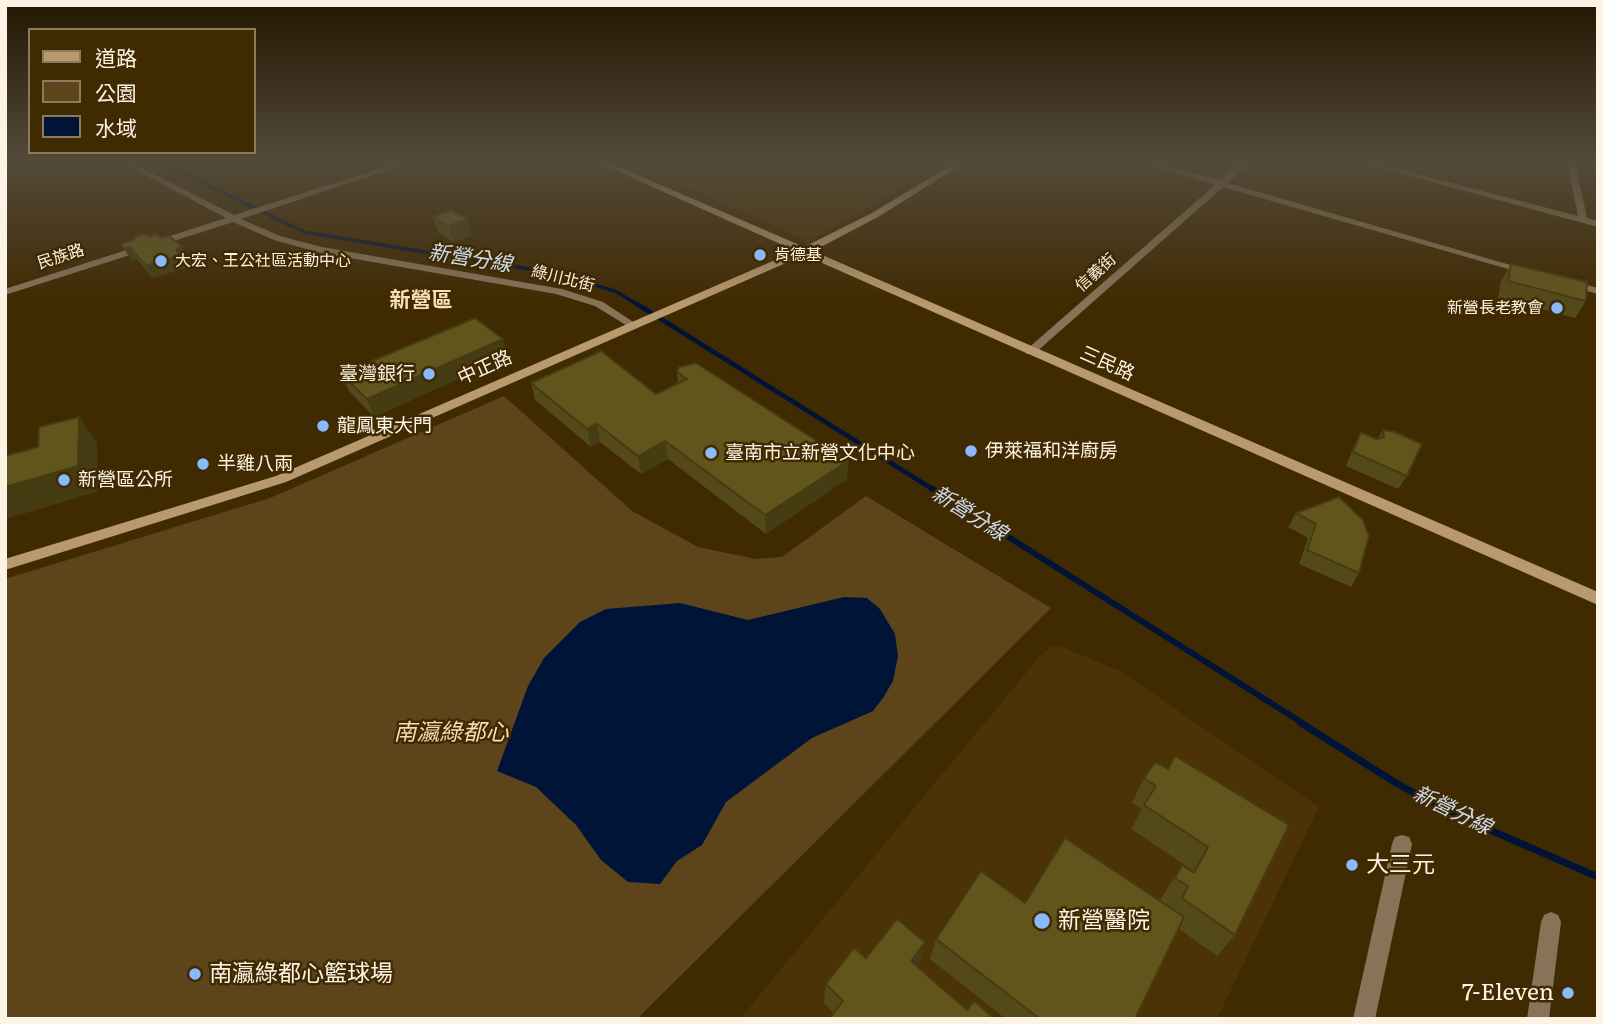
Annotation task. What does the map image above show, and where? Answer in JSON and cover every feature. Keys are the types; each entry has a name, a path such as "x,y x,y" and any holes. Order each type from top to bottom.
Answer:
{"street":[{"name":"綠川北街","path":"216,210 277,238 321,250 570,294 599,304 637,323"},
{"name":"民族路","path":"5,292 257,210"},
{"name":"三民路","path":"708,210 1598,599"},
{"name":"中正路","path":"5,565 281,479 803,252 884,210"},
{"name":"信義街","path":"1030,352 1192,210"},
{"path":"1311,210 1534,274"},
{"path":"1544,210 1598,223"},
{"path":"1581,210 1583,220"},
{"path":"1559,281 1598,291"},
{"path":"1364,1019 1402,844"},
{"path":"1538,1019 1551,922"}],"shaded area":[{"path":"738,210 864,210 809,242"},
{"name":"新營醫院","path":"1059,646 1120,671 1319,807 1217,1019 740,1019 1039,657 1051,647"}],"green space":[{"name":"南瀛綠都心","path":"504,396 632,511 698,547 756,559 782,557 866,496 1051,608 637,1019 5,1019 5,579 270,498"}],"water":[{"path":"844,597 867,598 880,609 895,634 898,656 893,681 883,698 873,711 812,738 726,802 702,845 677,861 660,884 628,882 601,860 576,825 536,787 497,771 528,686 544,658 580,622 606,609 680,603 748,620"}],"building":[{"path":"451,210 467,219 449,226 433,217"},
{"path":"143,234 156,234 162,238 169,236 182,246 176,250 180,255 146,266 130,247 124,248 121,244"},
{"path":"1511,264 1587,282 1586,301 1508,281"},
{"path":"475,318 503,339 367,399 341,374"},
{"name":"臺南市立新營文化中心","path":"601,351 656,394 687,379 677,372 679,367 696,363 848,461 765,515 665,441 638,456 597,424 587,429 531,383"},
{"path":"79,417 78,466 5,487 5,456 38,447 39,427"},
{"path":"1383,430 1395,432 1422,444 1407,476 1353,452 1361,432 1376,439 1384,437"},
{"path":"1339,497 1363,520 1369,536 1359,573 1307,550 1316,524 1296,513"},
{"path":"1175,756 1289,825 1235,935 1182,898 1188,886 1175,878 1182,865 1194,873 1208,847 1144,805 1156,786 1144,778 1155,762 1168,769"},
{"path":"1065,838 1184,917 1135,1019 1040,1019 936,939 981,871 1025,903"},
{"path":"897,919 925,942 911,961 967,1010 974,1001 995,1019 829,1019 843,1001 826,984 854,948 866,958"}],"waterway":[{"name":"新營分線","path":"258,210 304,232 553,273 615,291 640,306"},
{"name":"新營分線","path":"637,304 934,490"},
{"name":"新營分線","path":"931,488 1304,724"},
{"name":"新營分線","path":"1301,723 1396,783 1451,813 1598,877"}],"place":[{"name":"肯德基","path":"760,255"},
{"name":"大宏、王公社區活動中心","path":"161,261"},
{"name":"新營長老教會","path":"1557,308"},
{"name":"臺灣銀行","path":"429,374"},
{"name":"龍鳳東大門","path":"323,426"},
{"name":"伊萊福和洋廚房","path":"971,451"},
{"name":"臺南市立新營文化中心","path":"711,453"},
{"name":"半雞八兩","path":"203,464"},
{"name":"新營區公所","path":"64,480"},
{"name":"大三元","path":"1352,865"},
{"name":"新營醫院","path":"1042,921"},
{"name":"南瀛綠都心籃球場","path":"195,974"},
{"name":"7-Eleven","path":"1568,993"}],"district":[{"name":"新營區","path":"421,301"}]}
